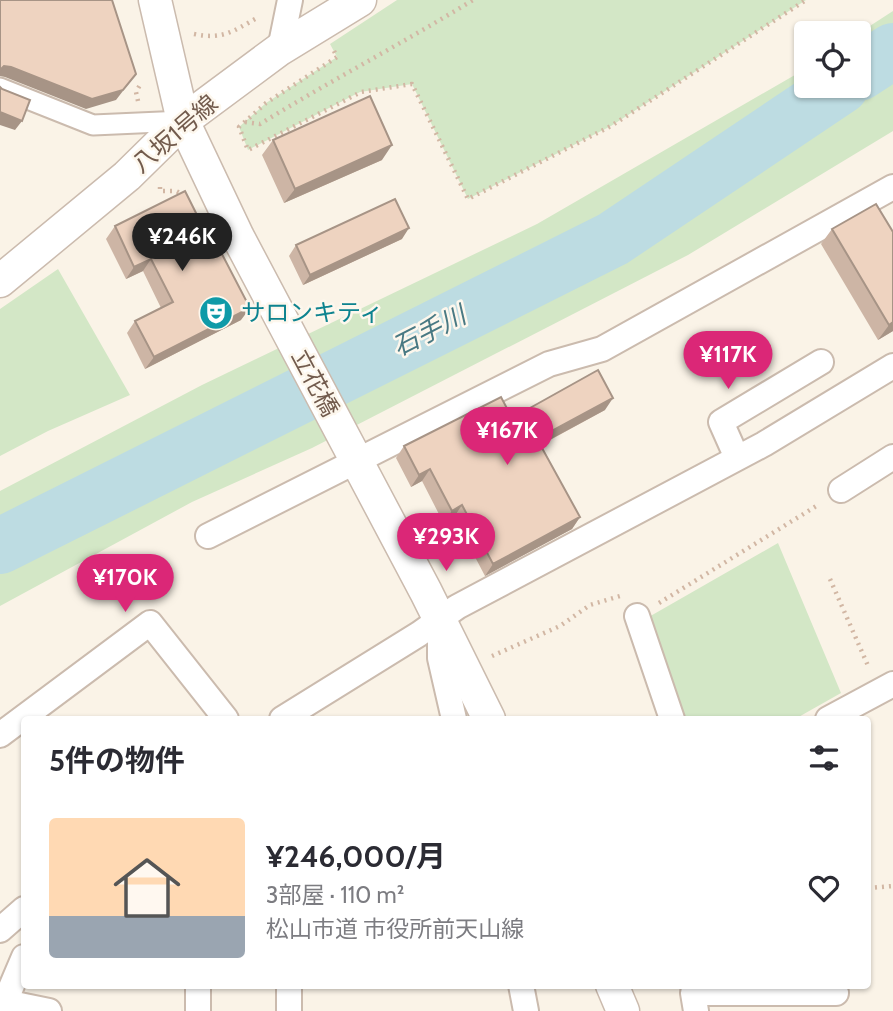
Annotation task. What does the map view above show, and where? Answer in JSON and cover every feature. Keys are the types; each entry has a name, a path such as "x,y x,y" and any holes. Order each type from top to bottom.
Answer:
{"street":[{"name":"立花橋","path":"155,0 183,121 238,237 440,619 488,716"},
{"name":"八坂1号線","path":"0,281 127,176 183,121 280,49 360,0"},
{"path":"280,49 290,1"},
{"path":"0,88 93,125 183,121"},
{"path":"208,536 355,457 549,364 602,349 893,187"},
{"path":"737,458 721,422 821,362"},
{"path":"287,716 419,634 457,607 737,458 893,366"},
{"path":"841,490 893,457"},
{"path":"637,616 671,716"},
{"path":"440,619 440,658 453,716"},
{"path":"25,716 150,623 224,716"},
{"path":"834,716 886,688"},
{"path":"0,735 21,719"},
{"path":"0,930 21,912"},
{"path":"21,964 3,1006 49,1011"},
{"path":"198,989 198,1011"},
{"path":"289,989 289,1011"},
{"path":"522,989 526,1011"},
{"path":"614,989 623,1011"},
{"path":"696,1011 694,993 836,992"}],"path":[{"path":"233,121 260,124 335,78 474,0"},
{"path":"239,127 248,150 360,92 412,84 468,199 611,126 806,0"},
{"path":"165,44 193,34 213,38 226,34 290,1"},
{"path":"485,659 560,626 590,605 615,596 624,596 633,604 637,616 841,490"},
{"path":"830,579 886,688"},
{"path":"871,888 893,886"}],"green space":[{"path":"397,0 806,0 611,126 468,199 412,84 360,92 248,150 239,127 266,103 337,57 330,44"},
{"path":"893,11 893,131 688,255 312,448 192,502 0,606 0,491 202,385 537,224 794,76 794,98 871,98 871,25"},
{"path":"58,269 130,395 48,431 0,456 0,309"},
{"path":"778,543 841,693 800,716 680,716 647,618"}],"building":[{"path":"0,0 112,0 136,74 123,90 92,99 11,67 4,66 0,70"},
{"path":"0,87 30,100 22,121 0,112"},
{"path":"370,96 392,145 295,189 273,140"},
{"path":"185,191 207,235 211,233 250,308 154,357 135,321 173,302 151,259 134,267 115,226"},
{"path":"395,199 409,228 310,275 296,245"},
{"path":"876,204 893,232 893,322 889,325 832,229"},
{"path":"598,370 613,398 537,439 580,517 493,564 462,505 452,511 430,469 419,475 404,446 501,397 512,418"}],"waterway":[{"name":"石手川","path":"871,65 893,51"},
{"name":"石手川","path":"0,546 613,239 823,98"}],"place":[{"name":"サロンキティ","path":"216,313"}]}
